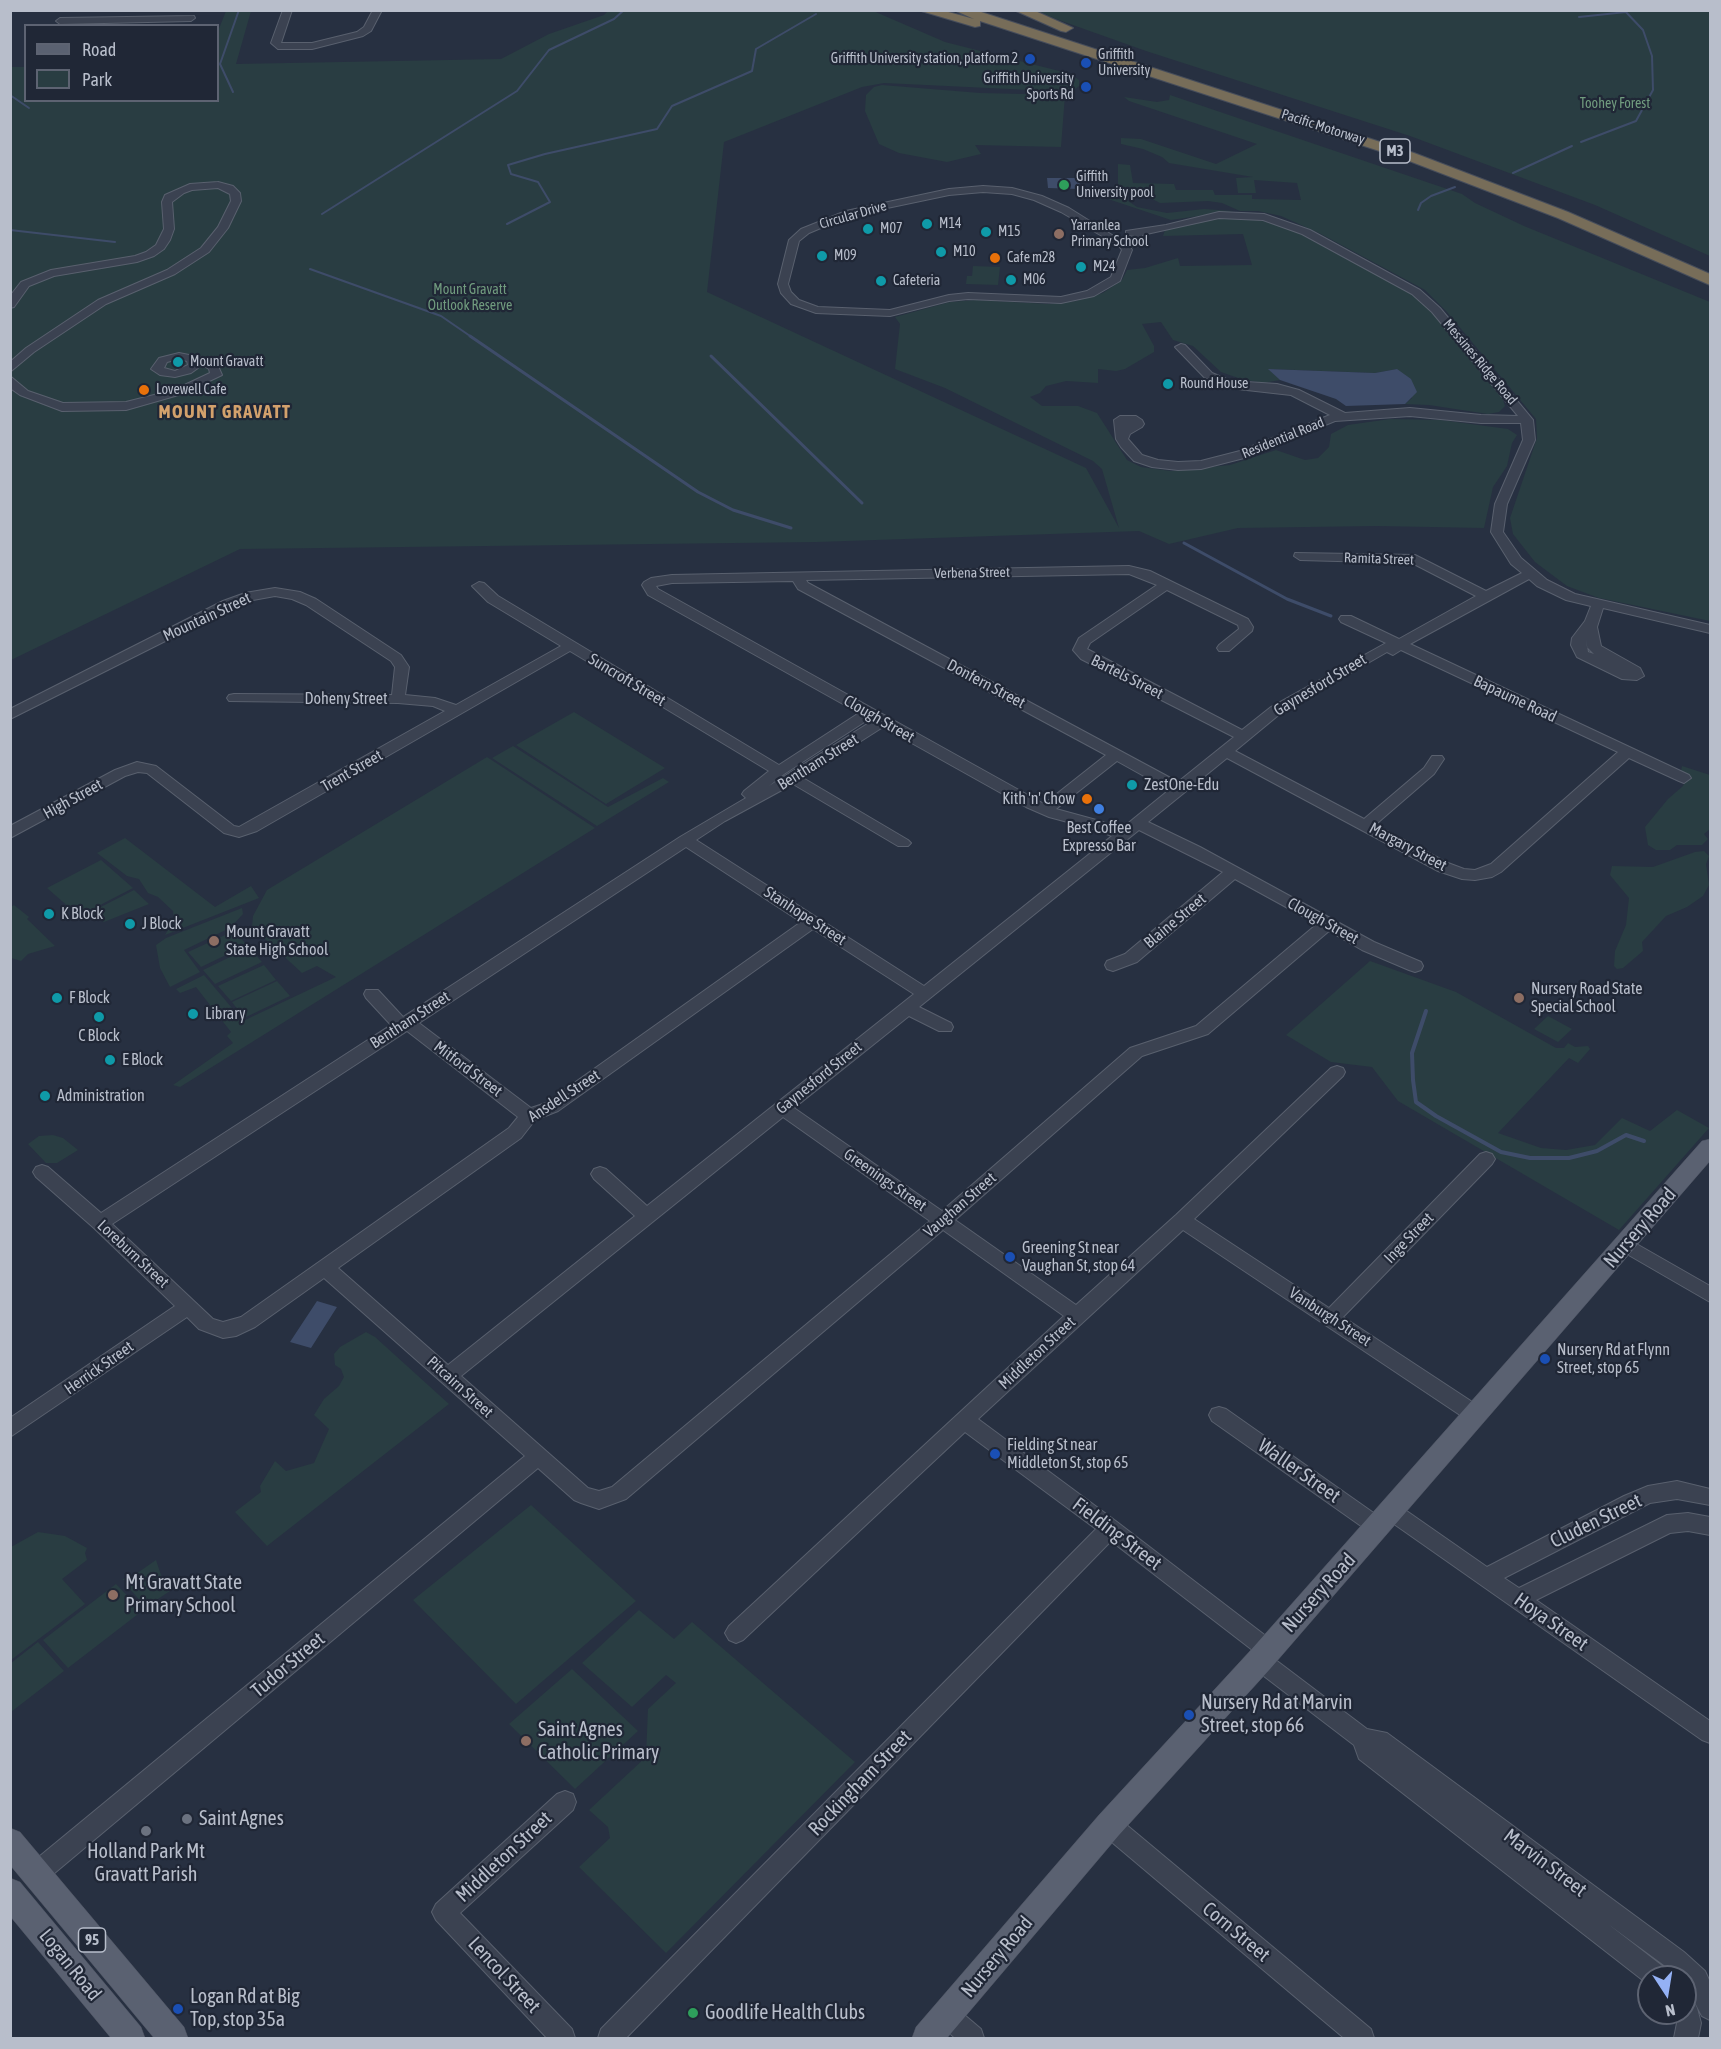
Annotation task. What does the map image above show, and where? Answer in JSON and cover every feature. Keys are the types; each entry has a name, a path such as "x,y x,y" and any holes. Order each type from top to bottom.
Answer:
{"highway":[{"path":"924,10 1050,44 1070,47"},
{"name":"Pacific Motorway","path":"960,10 1409,156 1563,215 1710,280"},
{"name":"Pacific Motorway","path":"990,10 1252,94 1504,180 1618,226 1710,267"},
{"path":"1020,10 1077,32"},
{"path":"1116,46 1243,88 1252,94"}],"main road":[{"name":"Nursery Road","path":"927,2038 1110,1825 1264,1655 1710,1147"},
{"name":"Logan Road","path":"10,1842 174,2038"},
{"name":"Logan Road","path":"10,1892 130,2038"}],"street":[{"path":"59,23 66,10"},
{"path":"288,10 276,43 278,46 312,46 353,36 368,29 378,10"},
{"path":"59,23 190,18"},
{"path":"10,304 25,284 51,273 137,259 160,248 169,229 167,202 170,197 180,191 190,187 218,185 229,188 235,193 236,201 223,228 205,250 171,272 102,302 30,350 10,369"},
{"name":"Circular Drive","path":"983,189 1012,191 1038,198 1089,224 1125,236 1124,245 1127,250 1116,279 1090,294 1061,300 968,296 939,300 890,313 816,310 803,307 786,293 783,284 794,240 805,231 833,218 910,200 983,189"},
{"name":"Messines Ridge Road","path":"1125,236 1219,215 1264,217 1294,226 1386,274 1425,298 1527,420 1529,440 1527,448 1499,513 1497,532 1516,561 1530,575 1562,594 1598,605 1710,629"},
{"name":"Messines Ridge Road","path":"1124,245 1137,243 1125,236"},
{"path":"1181,347 1208,375 1229,384 1277,388 1294,392 1343,417"},
{"path":"187,371 195,364 189,357"},
{"path":"10,379 12,384 24,393 42,401 62,407 81,408 137,404 207,380 216,375 214,368 205,361 189,357 168,358 157,366 157,369 164,373 175,374 187,371 204,372 208,376 207,380"},
{"name":"Residential Road","path":"1122,439 1138,458 1156,464 1201,465 1244,454 1333,418 1410,412 1481,419 1527,420"},
{"name":"Ramita Street","path":"1300,556 1417,559 1486,596"},
{"name":"Verbena Street","path":"652,583 672,579 1129,570 1142,573 1244,623 1245,632 1224,648"},
{"name":"Gaynesford Street","path":"448,1376 1123,835 1242,736 1290,700 1385,647 1400,644 1521,577 1530,575"},
{"name":"Donfern Street","path":"796,576 801,585 1117,754 1185,785"},
{"name":"Clough Street","path":"652,583 649,588 653,592 1031,804 1123,835"},
{"name":"Bartels Street","path":"1167,585 1084,641 1080,650 1086,656 1242,736"},
{"name":"Suncroft Street","path":"479,586 493,599 779,771"},
{"name":"Mountain Street","path":"10,715 228,604 250,596 275,592 295,595 311,602 396,658 402,667 398,699"},
{"path":"1591,623 1591,637 1595,649 1635,671 1637,676 1627,676 1582,654 1578,639 1591,623 1598,605"},
{"name":"Bapaume Road","path":"1346,619 1684,778"},
{"name":"Gaynesford Street","path":"1185,785 1232,755 1290,709 1393,652 1400,644"},
{"name":"Trent Street","path":"137,767 151,769 229,830 239,832 252,828 570,646"},
{"name":"Doheny Street","path":"234,698 398,699 435,702 457,711"},
{"name":"Bentham Street","path":"720,818 779,771 869,713"},
{"name":"Bentham Street","path":"100,1223 720,818 793,778 882,721"},
{"name":"Margary Street","path":"1232,755 1443,867 1462,874 1487,873 1496,868 1627,752"},
{"path":"1047,811 1054,802 1117,754"},
{"path":"1365,825 1430,771 1437,759"},
{"name":"High Street","path":"10,833 120,772 137,767"},
{"path":"793,778 903,843"},
{"name":"Clough Street","path":"1137,822 1195,850 1378,951 1415,966"},
{"name":"Stanhope Street","path":"686,840 924,993"},
{"name":"Blaine Street","path":"1113,965 1131,958 1233,872"},
{"name":"Ansdell Street","path":"226,1330 248,1322 515,1133 529,1116 552,1107 813,921"},
{"name":"Vaughan Street","path":"599,1500 620,1493 943,1220 1136,1053 1202,1029 1327,924"},
{"name":"Mitford Street","path":"372,994 404,1024 529,1116"},
{"path":"907,1008 945,1028"},
{"name":"Middleton Street","path":"736,1633 1182,1220 1337,1072"},
{"name":"Greenings Street","path":"782,1108 1077,1315"},
{"name":"Inge Street","path":"1332,1317 1486,1159"},
{"name":"Loreburn Street","path":"42,1172 100,1223 208,1325 226,1330"},
{"path":"600,1174 647,1217"},
{"name":"Vanburgh Street","path":"1182,1220 1332,1317 1476,1415"},
{"path":"1626,1245 1710,1295"},
{"name":"Pitcairn Street","path":"324,1268 581,1494 599,1500"},
{"name":"Herrick Street","path":"10,1429 188,1307"},
{"name":"Waller Street","path":"1219,1415 1384,1519"},
{"name":"Fielding Street","path":"964,1420 1110,1528 1264,1655"},
{"name":"Tudor Street","path":"37,1873 538,1457"},
{"name":"Cluden Street","path":"1487,1577 1648,1495 1677,1490 1710,1497"},
{"name":"Hoya Street","path":"1384,1519 1487,1577 1710,1733"},
{"name":"Cluden Street","path":"1518,1599 1667,1524 1692,1522 1710,1526"},
{"name":"Rockingham Street","path":"610,2038 1110,1528"},
{"name":"Marvin Street","path":"1264,1655 1363,1739 1366,1752 1642,1965"},
{"name":"Marvin Street","path":"1363,1739 1379,1740 1682,1965"},
{"name":"Middleton Street","path":"444,1912 565,1802"},
{"name":"Corn Street","path":"1110,1825 1362,2038"},
{"name":"Lencol Street","path":"444,1912 563,2038"},
{"path":"947,2015 972,2038"}],"green space":[{"name":"Mount Gravatt Outlook Reserve","path":"871,10 945,42 1071,74 1079,80 1079,86 1072,92 884,83 862,87 724,142 707,292 1086,468 1119,528 1102,469 1093,461 945,388 895,369 900,324 895,317 950,302 976,300 1049,304 1076,301 1103,293 1122,280 1127,270 1145,268 1178,258 1180,266 1252,265 1243,234 1163,236 1165,230 1207,219 1226,217 1246,217 1285,226 1414,295 1433,314 1502,397 1505,406 1499,412 1488,414 1429,405 1405,404 1412,398 1397,369 1375,373 1269,369 1280,380 1263,383 1241,379 1221,372 1193,346 1173,340 1161,322 1142,324 1154,346 1154,352 1125,369 1116,371 1098,369 1098,383 1066,381 1046,386 1040,393 1030,397 1042,406 1078,406 1097,413 1127,460 1141,467 1171,471 1230,465 1276,450 1305,460 1318,458 1329,447 1331,434 1348,425 1390,419 1441,420 1508,429 1517,435 1512,443 1507,466 1493,487 1484,528 1377,526 1238,528 1169,544 1139,531 817,542 240,549 11,660 11,67 24,67 24,102 219,102 219,28 226,11 251,11 236,64 501,59 549,34 604,15 608,11"},
{"name":"Toohey Forest","path":"1037,11 1710,11 1710,256 1595,205 1410,136 1146,51"},
{"path":"882,85 980,93 1065,95 1061,147 975,145 981,154 947,162 899,153 879,144 865,111 866,95 874,87"},
{"path":"1170,95 1462,194 1475,203 1524,226 1710,302 1710,621 1599,598 1567,586 1535,562 1513,534 1510,518 1537,438 1536,419 1447,312 1425,290 1321,234 1281,216 1258,211 1240,211 1222,203 1208,201 1160,203 1135,190 1118,187 1118,164 1130,165 1133,183 1174,184 1176,190 1213,190 1215,195 1252,195 1252,199 1301,200 1297,183 1254,180 1256,193 1238,193 1236,178 1253,177 1169,163 1162,157 1143,149 1121,144 1121,138 1141,139 1216,164 1257,144 1129,101 1124,97 1157,102 1169,100"},
{"path":"1115,192 1137,207 1167,213 1204,209 1233,211 1171,220 1108,199"},
{"path":"973,266 1000,267 998,285 966,284 967,276 972,276"},
{"path":"574,712 665,768 606,804 516,745"},
{"path":"513,746 608,807 663,778 669,782 597,826 492,758"},
{"path":"487,757 595,828 180,1087 173,1085 233,1043 227,1036 231,1032 196,987 180,993 176,989 204,975 243,1021 336,977 317,966 302,973 252,927 253,916 267,890"},
{"path":"1682,766 1710,775 1710,829 1704,834 1708,839 1702,845 1677,845 1670,850 1656,850 1648,845 1645,827 1668,799 1683,786 1686,779 1681,771"},
{"path":"125,838 215,907 251,886 259,898 165,935 174,920 173,911 158,897 148,893 139,879 127,876 97,853"},
{"path":"1704,851 1709,856 1706,864 1709,885 1703,896 1687,907 1666,916 1642,942 1643,951 1623,968 1617,969 1614,966 1615,951 1626,925 1629,898 1610,875 1612,866 1653,867"},
{"path":"101,860 133,888 79,916 47,888"},
{"path":"134,890 149,904 104,922 91,912"},
{"path":"14,905 29,917 27,919 55,946 28,954 21,961 11,958 11,907"},
{"path":"242,908 243,914 230,928 184,950 200,972 170,987 160,968 156,945 166,938"},
{"path":"234,931 247,945 201,967 188,952"},
{"path":"249,948 262,962 215,984 203,970"},
{"path":"1370,961 1456,992 1556,1048 1564,1048 1568,1043 1575,1047 1588,1046 1590,1049 1578,1063 1569,1058 1498,1133 1541,1148 1566,1150 1595,1145 1622,1118 1650,1131 1677,1110 1709,1128 1619,1230 1398,1101 1372,1067 1331,1062 1286,1035"},
{"path":"264,965 276,980 231,1001 218,986"},
{"path":"277,981 290,996 244,1018 232,1002"},
{"path":"1548,1016 1572,1029 1558,1042 1534,1029"},
{"path":"53,1135 63,1138 78,1150 57,1163 46,1163 28,1144 39,1136"},
{"path":"366,1332 375,1337 449,1404 267,1546 235,1512 261,1492 260,1486 275,1461 286,1471 314,1463 329,1429 314,1415 324,1399 339,1386 344,1377 341,1369 335,1365 334,1354 340,1347"},
{"path":"531,1505 636,1601 516,1704 413,1600"},
{"path":"38,1532 65,1536 87,1548 85,1553 87,1560 62,1579 85,1604 11,1660 11,1547"},
{"path":"156,1560 162,1578 173,1589 146,1607 127,1586 130,1585 126,1580 122,1580 127,1576 133,1576"},
{"path":"116,1584 142,1611 68,1668 43,1640"},
{"path":"639,1610 674,1639 692,1622 855,1762 666,1953 579,1867 610,1838 608,1827 589,1810 646,1757 648,1709 676,1683 666,1675 632,1707 582,1663"},
{"path":"38,1642 64,1671 11,1712 11,1663"},
{"path":"572,1669 638,1731 575,1789 509,1724"}],"water":[{"name":"Giffith University pool","path":"1047,178 1079,178 1080,189 1048,188"},
{"path":"1268,369 1375,373 1397,369 1411,379 1417,392 1405,404 1346,406 1336,399 1280,380"},
{"path":"317,1301 337,1307 311,1348 290,1342"}],"waterway":[{"path":"233,92 220,64 239,10"},
{"path":"322,214 517,91 549,50 614,19 624,10"},
{"path":"1579,17 1626,12"},
{"path":"1581,142 1636,121 1653,90 1652,56 1643,30 1626,12"},
{"path":"507,224 550,202 538,182 511,174 508,165 545,154 657,129 672,106 752,71 756,49 816,14"},
{"path":"10,95 29,108"},
{"path":"1513,173 1572,146"},
{"path":"1418,210 1421,203 1431,196 1455,187"},
{"path":"10,230 115,242"},
{"path":"310,269 441,316 473,338"},
{"path":"470,336 698,492 733,510 791,528"},
{"path":"711,356 862,503"},
{"path":"1184,543 1287,599 1331,616"},
{"path":"1426,1011 1412,1053 1413,1080 1416,1102 1436,1116 1501,1152 1530,1158 1569,1158 1597,1151 1626,1135 1644,1141"}],"place":[{"name":"Griffith University station, platform 2","path":"1030,59"},
{"name":"Griffith University","path":"1086,63"},
{"name":"Griffith University Sports Rd","path":"1086,87"},
{"name":"Giffith University pool","path":"1064,185"},
{"name":"M14","path":"927,224"},
{"name":"M07","path":"868,229"},
{"name":"M15","path":"986,232"},
{"name":"Yarranlea Primary School","path":"1059,234"},
{"name":"M10","path":"941,252"},
{"name":"M09","path":"822,256"},
{"name":"Cafe m28","path":"995,258"},
{"name":"M24","path":"1081,267"},
{"name":"M06","path":"1011,280"},
{"name":"Cafeteria","path":"881,281"},
{"name":"Mount Gravatt","path":"178,362"},
{"name":"Round House","path":"1168,384"},
{"name":"Lovewell Cafe","path":"144,390"},
{"name":"ZestOne-Edu","path":"1132,785"},
{"name":"Kith 'n' Chow","path":"1087,799"},
{"name":"Best Coffee Expresso Bar","path":"1099,809"},
{"name":"K Block","path":"49,914"},
{"name":"J Block","path":"130,924"},
{"name":"Mount Gravatt State High School","path":"214,941"},
{"name":"F Block","path":"57,998"},
{"name":"Nursery Road State Special School","path":"1519,998"},
{"name":"Library","path":"193,1014"},
{"name":"C Block","path":"99,1017"},
{"name":"E Block","path":"110,1060"},
{"name":"Administration","path":"45,1096"},
{"name":"Greening St near Vaughan St, stop 64","path":"1010,1257"},
{"name":"Nursery Rd at Flynn Street, stop 65","path":"1545,1359"},
{"name":"Fielding St near Middleton St, stop 65","path":"995,1454"},
{"name":"Mt Gravatt State Primary School","path":"113,1595"},
{"name":"Nursery Rd at Marvin Street, stop 66","path":"1189,1715"},
{"name":"Saint Agnes Catholic Primary","path":"526,1741"},
{"name":"Saint Agnes","path":"187,1819"},
{"name":"Holland Park Mt Gravatt Parish","path":"146,1831"},
{"name":"Logan Rd at Big Top, stop 35a","path":"178,2009"},
{"name":"Goodlife Health Clubs","path":"693,2013"}],"district":[{"name":"MOUNT GRAVATT","path":"225,412"}]}
